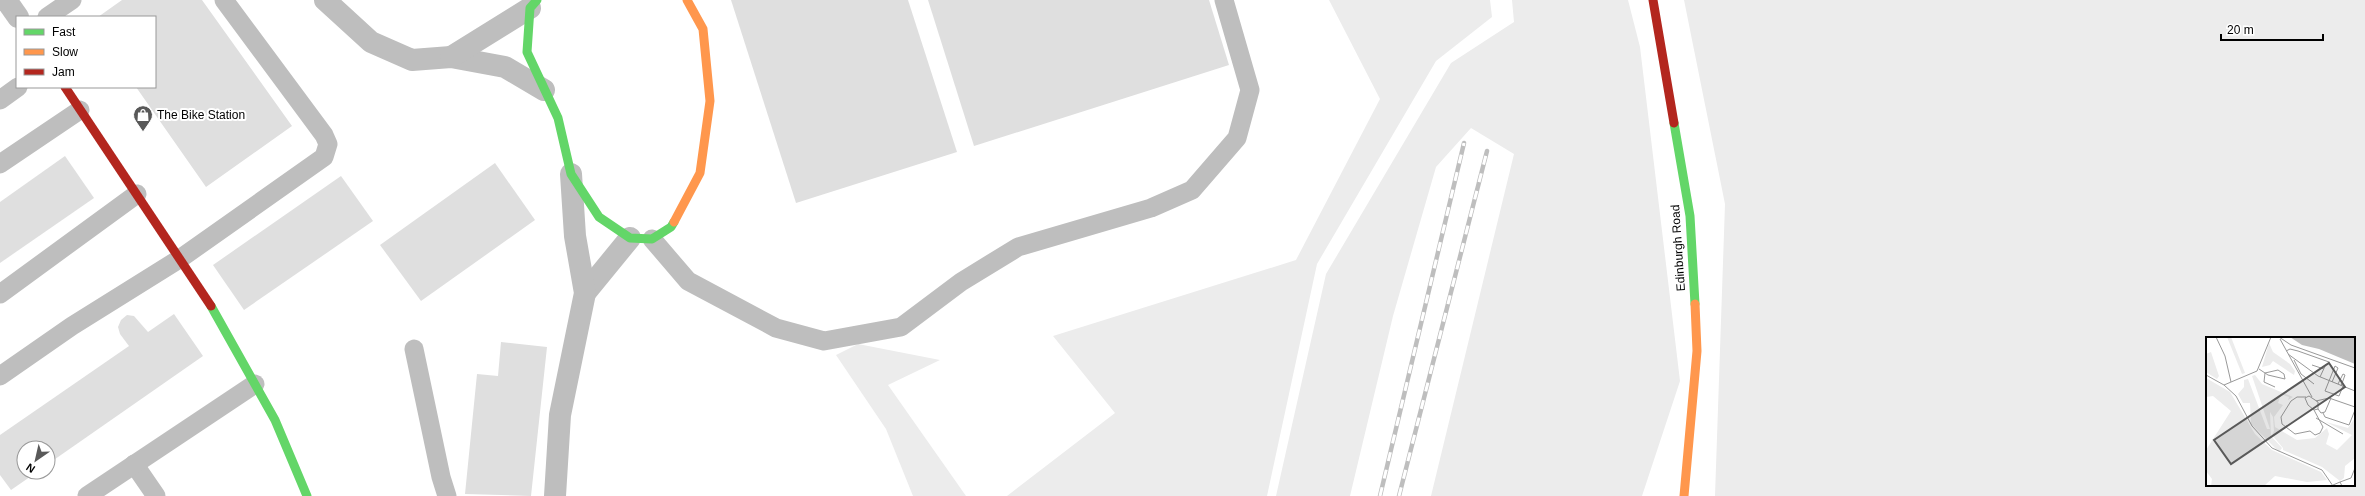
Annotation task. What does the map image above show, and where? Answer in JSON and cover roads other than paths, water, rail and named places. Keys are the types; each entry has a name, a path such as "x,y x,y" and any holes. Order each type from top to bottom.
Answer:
{"street":[{"path":"6,0 17,16"},
{"path":"325,0 371,42 412,60 451,57 505,67 544,90"},
{"path":"571,174 599,217 630,238 652,238 670,227 700,173 710,101 704,29 687,0"},
{"name":"Edinburgh Road","path":"1652,0 1690,216 1697,351 1684,496"},
{"path":"451,57 534,4"},
{"path":"534,4 527,52 558,118 571,174 575,236 585,292 560,415 555,496"},
{"path":"66,88 200,287 275,420 307,496"},
{"path":"585,292 630,238"}],"lane":[{"path":"48,16 72,0"},
{"path":"0,376 72,326 180,258 324,157 328,144 324,135 224,0"},
{"path":"652,238 688,282 776,328 824,341 901,327 961,282 1018,247 1151,208 1192,190 1236,138 1250,90 1224,0"},
{"path":"0,100 17,88"},
{"path":"0,164 80,110"},
{"path":"0,294 137,194"},
{"path":"414,349 441,477 447,496"},
{"path":"87,496 255,384"},
{"path":"134,464 156,496"}],"railway":[{"path":"1380,496 1464,143"},
{"path":"1399,496 1487,151"}],"place":[{"name":"The Bike Station","path":"143,132"}]}
